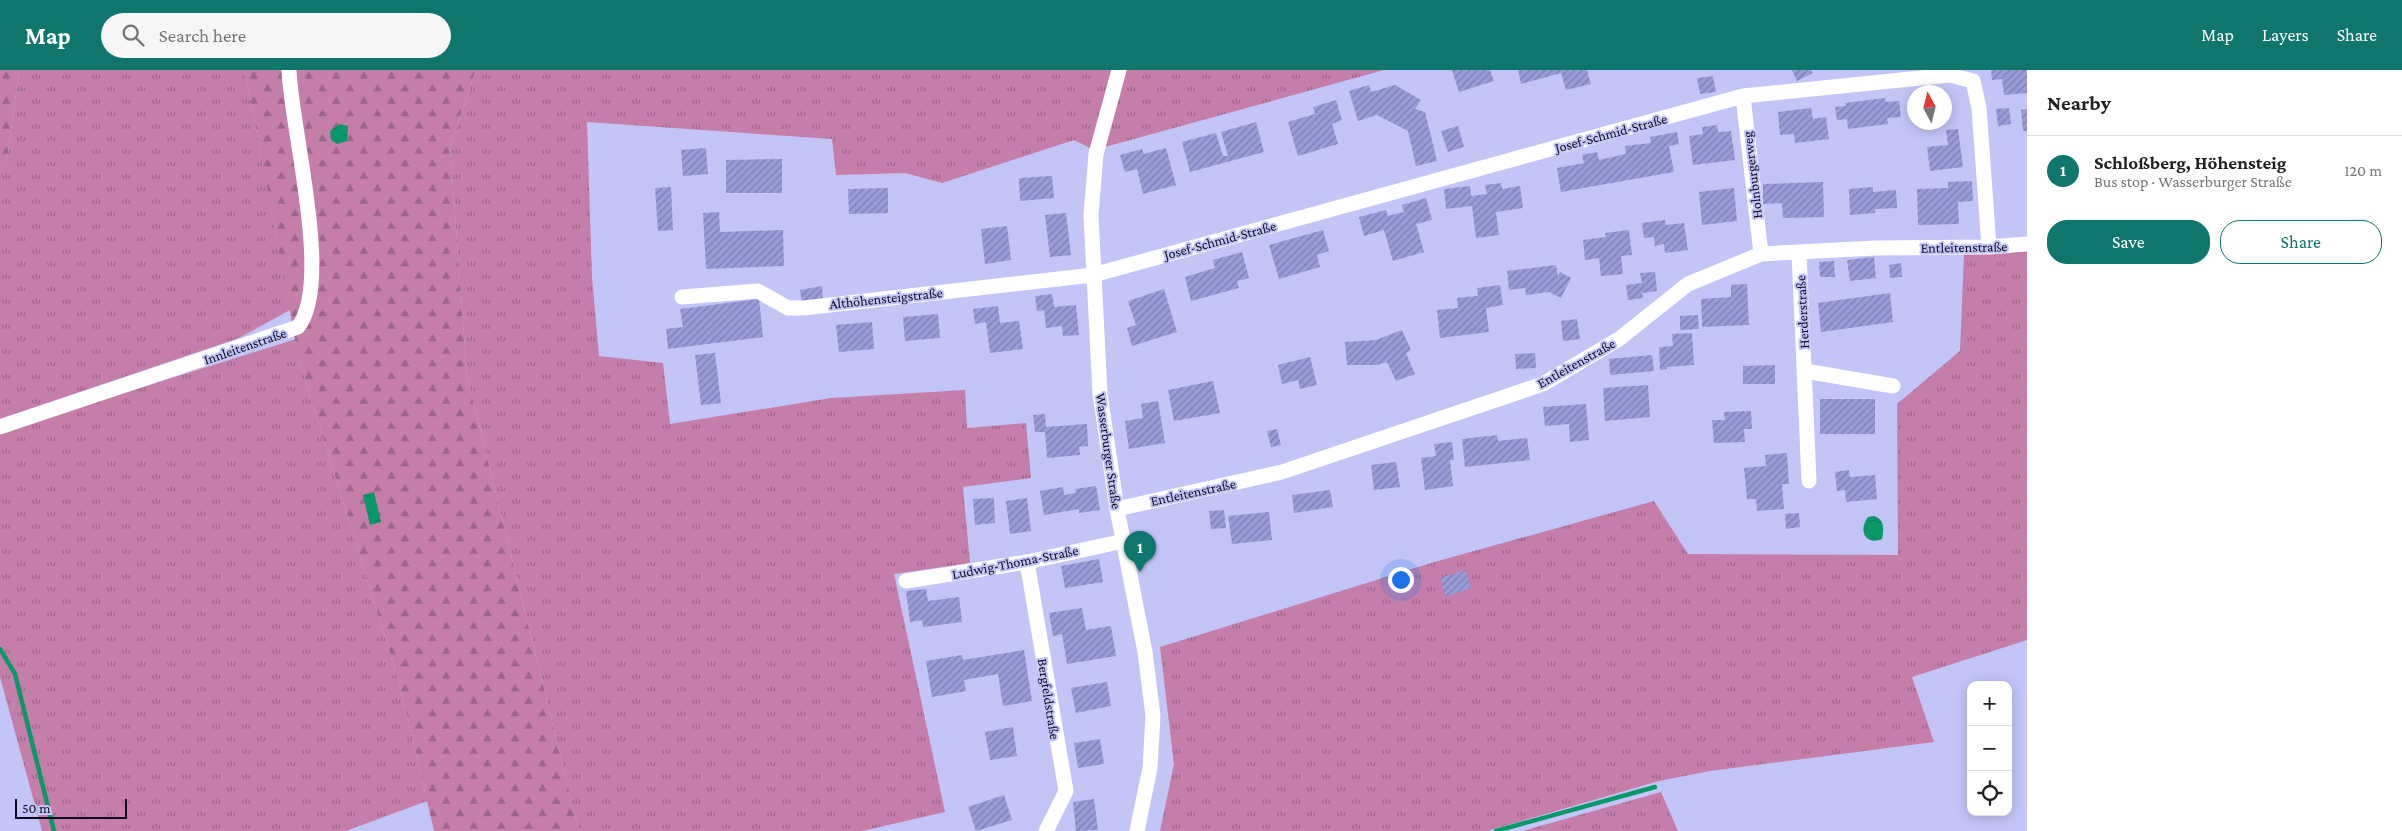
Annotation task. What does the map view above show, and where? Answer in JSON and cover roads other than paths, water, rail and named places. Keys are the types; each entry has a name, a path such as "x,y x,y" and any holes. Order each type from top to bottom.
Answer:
{"street":[{"name":"Innleitenstraße","path":"0,427 298,327 305,319 309,306 313,272 308,212 290,92 289,70"},
{"name":"Wasserburger Straße","path":"1119,70 1096,154 1091,215 1100,394 1117,509 1146,652 1153,716 1150,768 1138,831"},
{"name":"Josef-Schmid-Straße","path":"1094,275 1743,96 1950,75 1973,81 1979,108 1989,247"},
{"name":"Holnburgerweg","path":"1743,96 1761,254"},
{"name":"Entleitenstraße","path":"1117,509 1282,472 1543,384 1619,339 1688,284 1761,254 1876,248 1989,247 2027,244"},
{"name":"Herderstraße","path":"1799,253 1809,481"},
{"name":"Althöhensteigstraße","path":"682,297 758,291 788,308 804,308 1094,275"},
{"path":"1805,371 1893,386"},
{"name":"Ludwig-Thoma-Straße","path":"906,581 1027,562 1124,541"},
{"name":"Bergfeldstraße","path":"1027,562 1066,791 1046,831"}],"water":[{"path":"339,124 348,126 347,141 337,144 331,140 330,131"},
{"path":"374,492 381,522 370,525 363,495"},
{"path":"1874,516 1882,522 1883,528 1882,539 1876,541 1867,539 1864,532 1865,522 1868,517"}],"waterway":[{"path":"0,649 15,674 54,831"},
{"path":"1496,831 1655,787"}],"place":[{"name":"Schloßberg, Höhensteig","path":"1140,572"}]}
